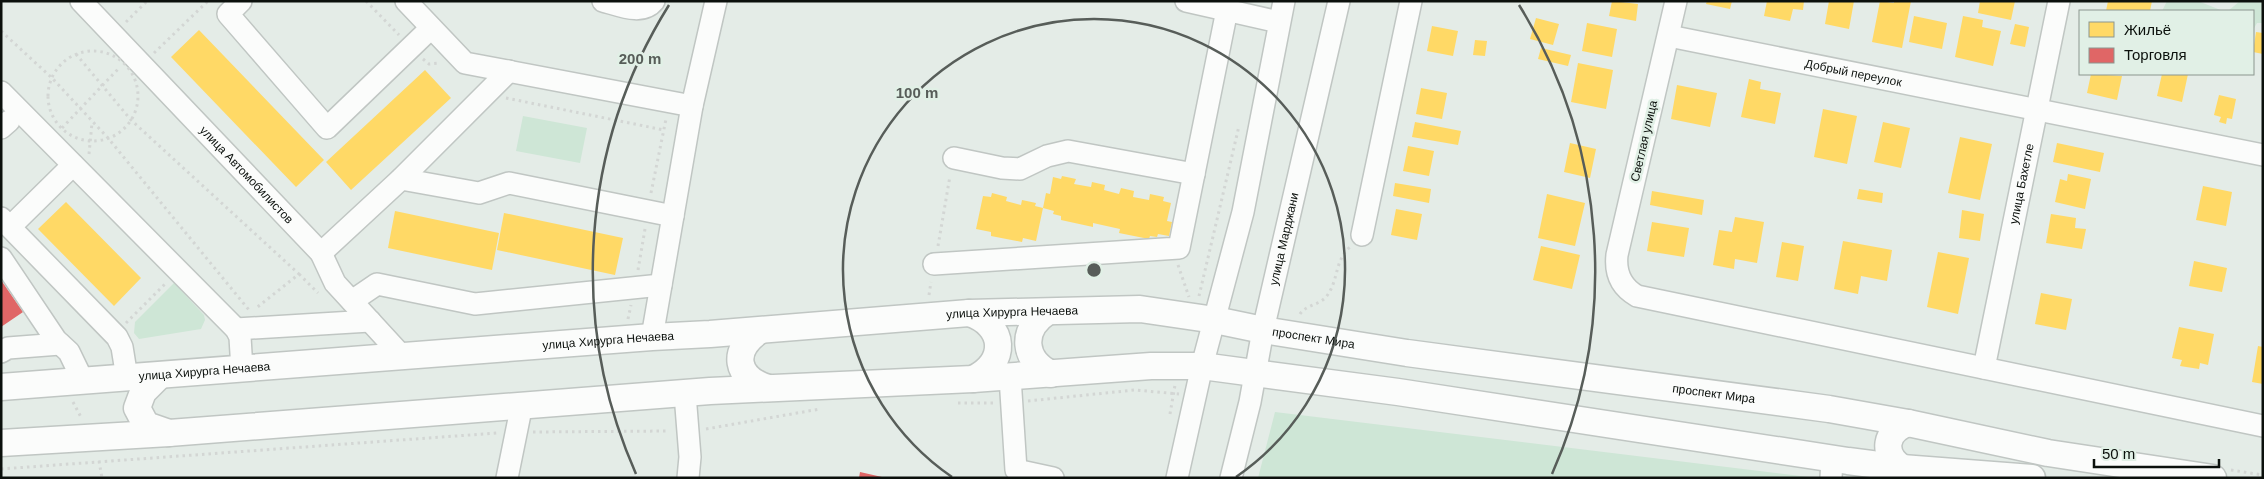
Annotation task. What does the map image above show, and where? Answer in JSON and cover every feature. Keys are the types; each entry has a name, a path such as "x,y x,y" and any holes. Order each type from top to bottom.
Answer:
{"main road":[{"name":"улица Хирурга Нечаева","path":"1,387 969,313 1140,310 1215,320"},
{"path":"1047,312 1032,325 1028,344 1035,362 1051,374"},
{"path":"969,313 982,317 992,326 998,338 998,351 994,364 985,374 973,379"},
{"name":"проспект Мира","path":"1215,320 1263,330 1407,353 1820,408 1908,423 2048,452 2213,478"},
{"path":"759,330 748,338 742,349 740,363 745,375 755,384 768,388"},
{"path":"1398,392 1408,386 1414,375 1414,363 1407,353"},
{"path":"1,443 169,433 522,404 768,388 1010,377 1151,366 1202,366 1255,371 1398,392 1839,469 1902,468 2032,478"},
{"path":"159,376 143,392 137,408 146,425 169,433"},
{"path":"1902,468 1894,462 1888,453 1887,443 1891,433 1898,426 1908,423"}],"street":[{"name":"улица Автомобилистов","path":"80,1 132,66 321,253 335,283 403,357"},
{"path":"241,1 228,14 327,128 431,28"},
{"path":"406,1 466,63 692,106"},
{"path":"603,1 639,10 646,8 654,1"},
{"path":"652,337 692,106 716,1"},
{"path":"1186,1 1279,22"},
{"path":"1177,478 1202,366 1243,212 1284,1"},
{"name":"улица Марджани","path":"1231,478 1250,402 1263,330 1339,1"},
{"path":"1362,235 1411,1"},
{"name":"Светлая улица","path":"1676,1 1617,255 1617,273 1630,292 1637,296 1984,368"},
{"name":"улица Бахетле","path":"1984,368 2059,1"},
{"path":"934,264 1178,248 1228,10"},
{"name":"Добрый переулок","path":"1669,36 2037,108 2263,155"},
{"path":"321,253 401,179 509,71"},
{"path":"1,92 56,135 80,172 234,328 240,338 242,370"},
{"path":"954,158 1002,168 1020,169 1047,156 1068,152 1194,174"},
{"path":"80,172 4,229 29,247 115,334 122,347 127,378"},
{"path":"401,179 478,193 509,183 673,216"},
{"path":"1,258 60,344 69,352 83,381"},
{"path":"352,301 377,284 475,304 661,285"},
{"path":"234,328 370,321"},
{"path":"1,352 8,348 60,344"},
{"path":"1984,368 2263,426"},
{"path":"1010,377 1016,470 1053,478"},
{"path":"685,394 690,457 688,478"},
{"path":"506,478 522,404"}],"path":[{"path":"56,135 102,86 132,66 208,1"},
{"path":"1,31 52,78 108,138 251,312"},
{"path":"56,135 48,103 52,78 60,66 76,54 96,51 111,55 132,66"},
{"path":"76,54 131,120 299,274 234,328"},
{"path":"56,135 90,141 108,138 125,128 131,120 138,100 132,66"},
{"path":"486,94 687,135"},
{"path":"627,324 670,102"},
{"path":"1199,296 1241,117"},
{"path":"80,172 90,141 92,123"},
{"path":"928,298 954,158"},
{"path":"1299,316 1304,309 1326,298 1334,283 1339,259 1362,235"},
{"path":"1172,248 1189,295 1189,303"},
{"path":"115,334 178,272"},
{"path":"953,402 1012,402 1135,390 1184,395"},
{"path":"1,469 516,433 704,429 824,408"}],"green space":[{"path":"2167,1 2198,1 2220,10 2162,10"},
{"path":"2240,1 2263,1 2263,23 2257,23 2254,28 2254,10 2229,10"},
{"path":"523,116 587,128 580,163 516,151"},
{"path":"174,283 204,315 205,320 201,329 139,339 134,333 135,322"},
{"path":"1275,412 1817,478 1258,478"}],"building: Жильё":[{"path":"1612,1 1638,4 1636,21 1609,16"},
{"path":"1707,1 1732,1 1730,9 1706,4"},
{"path":"1767,1 1804,1 1803,10 1793,9 1790,21 1764,16"},
{"path":"1829,1 1854,1 1849,29 1825,24"},
{"path":"1880,1 1894,3 1894,1 1911,1 1902,48 1872,42"},
{"path":"1980,1 2015,1 2011,20 1978,13"},
{"path":"2108,1 2152,1 2150,10 2106,10"},
{"path":"1914,16 1947,23 1942,49 1909,42"},
{"path":"1963,16 1983,20 1982,27 2001,31 1993,66 1955,57"},
{"path":"1536,18 1559,24 1553,45 1530,39"},
{"path":"1587,23 1617,29 1612,57 1582,51"},
{"path":"2015,24 2029,27 2025,47 2010,44"},
{"path":"1432,26 1458,31 1453,56 1427,51"},
{"path":"199,30 324,160 296,187 171,57"},
{"path":"2256,32 2263,33 2263,54 2254,52"},
{"path":"1475,40 1487,41 1485,56 1473,55"},
{"path":"1541,48 1571,55 1568,66 1538,59"},
{"path":"1578,63 1613,70 1606,109 1571,102"},
{"path":"425,70 451,98 351,190 326,162"},
{"path":"2091,75 2122,76 2117,100 2087,93"},
{"path":"2162,75 2188,75 2182,102 2157,96"},
{"path":"1749,79 1761,82 1760,89 1781,93 1775,124 1741,117"},
{"path":"1677,85 1717,93 1710,127 1671,119"},
{"path":"1421,88 1447,93 1442,119 1416,114"},
{"path":"2219,95 2236,99 2232,119 2227,118 2226,124 2219,122 2221,117 2214,115"},
{"path":"1823,109 1857,116 1847,164 1814,157"},
{"path":"1415,122 1461,131 1458,145 1412,137"},
{"path":"1883,122 1910,128 1901,168 1874,162"},
{"path":"1960,137 1992,144 1980,200 1948,193"},
{"path":"1570,143 1596,149 1590,178 1564,172"},
{"path":"2057,143 2104,153 2100,172 2053,162"},
{"path":"1408,146 1434,151 1429,176 1403,171"},
{"path":"2068,174 2091,179 2085,209 2055,202 2060,179 2067,181"},
{"path":"1062,176 1076,179 1074,184 1091,187 1092,182 1105,185 1104,190 1119,194 1121,188 1134,191 1133,197 1149,200 1150,194 1164,197 1163,201 1171,203 1167,221 1172,222 1169,236 1158,234 1157,237 1150,236 1149,239 1119,233 1120,229 1093,223 1093,227 1061,220 1061,216 1053,214 1054,211 1043,208 1046,193 1050,194 1053,177 1061,179"},
{"path":"1395,183 1431,189 1429,203 1393,196"},
{"path":"2203,186 2232,192 2226,226 2196,220"},
{"path":"1859,189 1883,193 1882,203 1857,199"},
{"path":"1652,191 1704,200 1702,215 1650,205"},
{"path":"992,193 1007,197 1006,201 1021,205 1022,200 1036,203 1035,206 1043,208 1036,241 1023,238 1022,242 991,236 991,232 976,229 983,196 991,197"},
{"path":"1547,194 1585,203 1575,246 1538,238"},
{"path":"66,202 141,278 114,306 38,229"},
{"path":"1396,209 1422,214 1417,240 1391,235"},
{"path":"1962,210 1984,214 1980,241 1959,238"},
{"path":"395,211 499,233 492,270 388,248"},
{"path":"504,213 623,238 615,275 497,250"},
{"path":"2051,214 2076,218 2075,228 2086,229 2082,249 2046,243"},
{"path":"1735,217 1764,222 1757,263 1735,259 1734,269 1713,265 1719,230 1732,232"},
{"path":"1652,222 1689,228 1684,257 1647,251"},
{"path":"1843,241 1892,250 1887,281 1861,276 1858,294 1834,289"},
{"path":"1782,242 1804,246 1798,281 1776,277"},
{"path":"1541,246 1580,255 1572,289 1533,280"},
{"path":"1938,252 1969,258 1958,314 1927,307"},
{"path":"2194,261 2227,268 2222,292 2189,286"},
{"path":"2041,293 2072,299 2066,330 2035,324"},
{"path":"2179,327 2214,334 2208,365 2200,363 2199,369 2180,366 2182,360 2172,358"},
{"path":"2258,346 2263,347 2263,384 2252,382"}],"building: Торговля":[{"path":"1,280 23,312 1,327"},
{"path":"860,472 882,477 882,478 859,478"}]}
